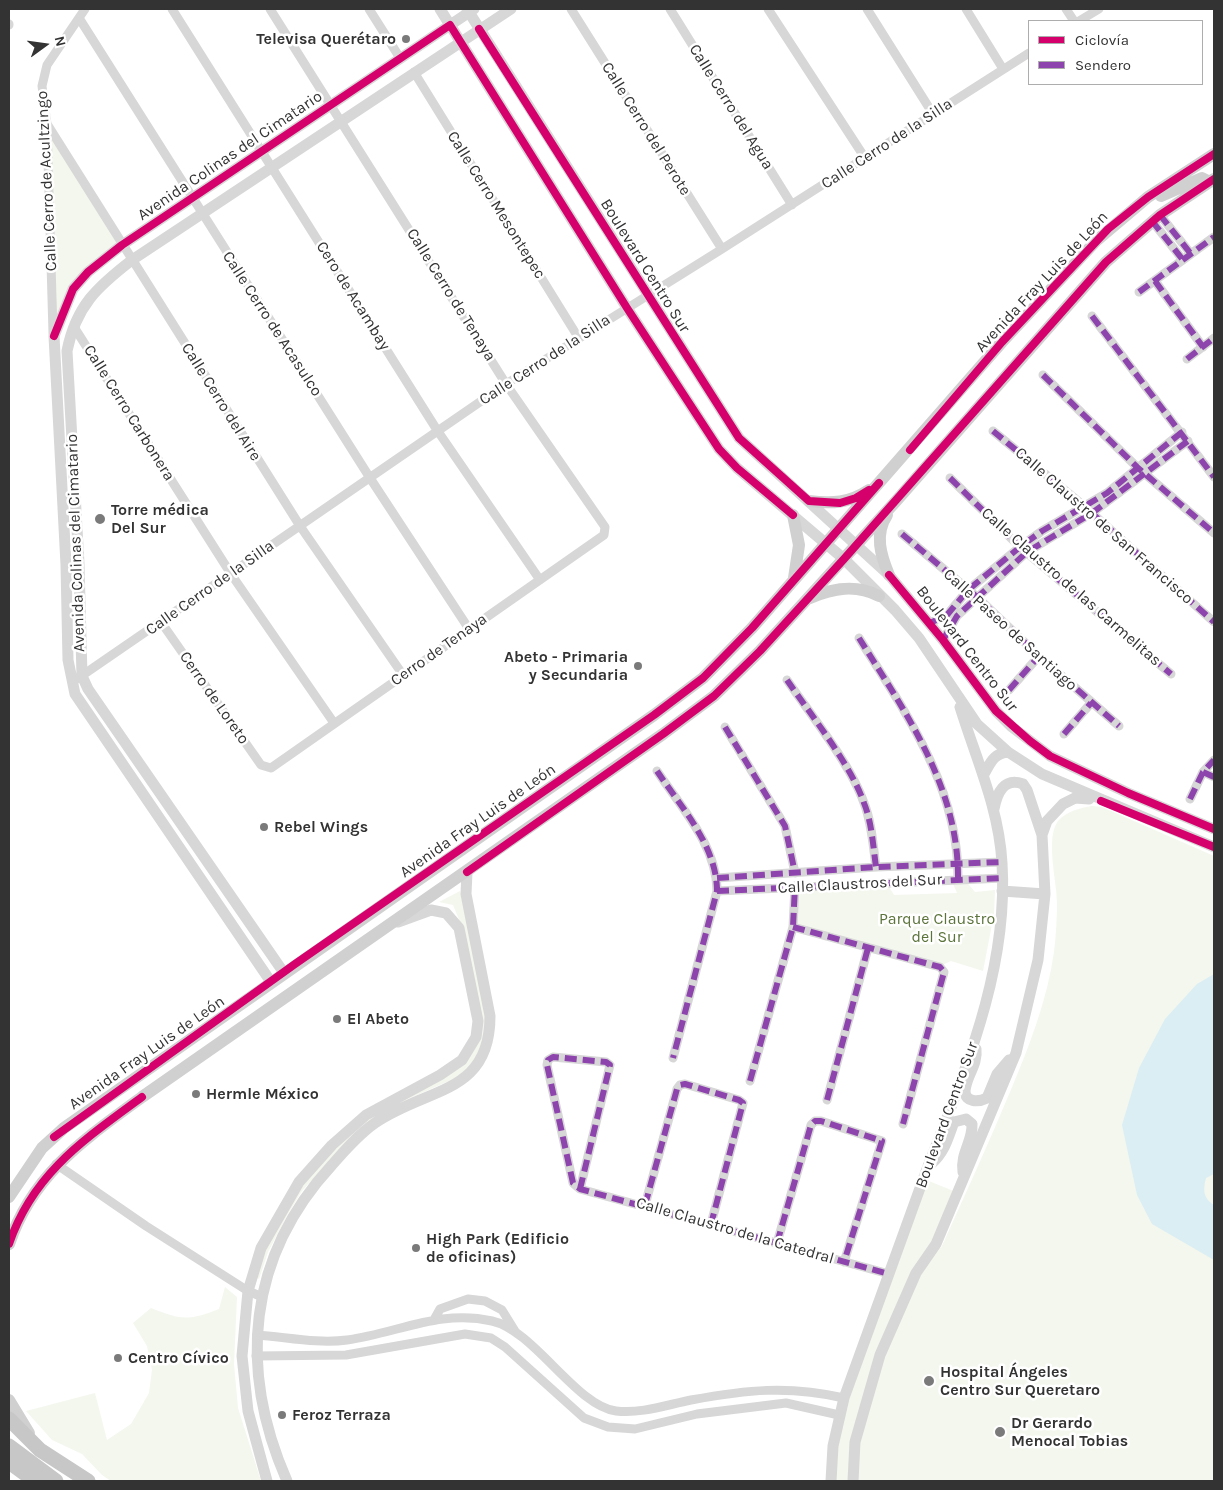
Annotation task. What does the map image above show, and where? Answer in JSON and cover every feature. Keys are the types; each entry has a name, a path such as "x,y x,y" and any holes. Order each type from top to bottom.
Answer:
{"highway":[{"path":"9,1420 40,1450 88,1481"},
{"path":"9,1433 35,1458 72,1481"},
{"path":"9,1446 45,1478"},
{"path":"9,1462 45,1478"}],"main road":[{"name":"Avenida Fray Luis de León","path":"9,1197 26,1169 54,1137 284,973 654,715 703,678 752,628 1074,263 1108,229 1133,208 1214,154"},
{"path":"1133,208 1148,203 1195,180 1207,178 1212,181"},
{"name":"Avenida Fray Luis de León","path":"9,1244 22,1211 41,1182 56,1164 108,1122 220,1042 664,734 714,696 808,599 1106,262 1156,218 1212,181"},
{"path":"809,501 840,503 856,498 879,483"},
{"path":"889,575 882,558 881,531 884,520 897,500"},
{"path":"793,515 799,545 793,580"},
{"path":"808,599 824,592 844,588 859,588 879,596"},
{"path":"209,1026 220,1042"},
{"path":"9,1400 40,1450"}],"street":[{"name":"Calle Cerro de Acultzingo","path":"54,336 47,124 42,86 47,65 85,9"},
{"name":"Cero de Acambay","path":"172,9 437,430 540,580"},
{"name":"Calle Cerro de Tenaya","path":"270,9 506,384 605,526 606,532"},
{"path":"369,9 400,58"},
{"name":"Boulevard Centro Sur","path":"440,9 627,308 719,449 737,468 844,559 918,638 977,724 1008,752 1042,774 1214,848"},
{"name":"Avenida Colinas del Cimatario","path":"284,973 88,689 82,676 79,564 67,351 74,327 84,307 99,286 132,260 510,9"},
{"name":"Calle Cerro del Perote","path":"570,9 722,249"},
{"name":"Calle Cerro del Agua","path":"670,9 792,205"},
{"path":"768,9 865,158"},
{"path":"867,9 933,114"},
{"path":"966,9 1003,69"},
{"path":"1066,9 1073,20"},
{"path":"1081,20 1099,9"},
{"name":"Avenida Colinas del Cimatario","path":"272,982 74,694 68,660 66,565 54,336 74,289 88,272 122,245 470,10"},
{"name":"Boulevard Centro Sur","path":"470,10 479,28 739,438 840,528 889,575 943,640 996,711 1030,741 1050,756 1128,793 1214,829"},
{"name":"Calle Cerro de Acasulco","path":"79,18 370,478 469,629"},
{"name":"Calle Cerro de la Silla","path":"71,683 506,384 792,205 1028,54"},
{"path":"379,72 390,88"},
{"name":"Calle Cerro Mesontepec","path":"414,72 578,338"},
{"name":"Calle Cerro del Aire","path":"47,124 300,526 403,675"},
{"path":"1156,218 1192,254"},
{"path":"1156,218 1183,260"},
{"path":"1139,292 1214,237"},
{"path":"1154,281 1203,347"},
{"path":"1092,316 1182,432 1214,477"},
{"name":"Calle Cerro Carbonera","path":"74,327 231,574 334,723"},
{"path":"1186,359 1214,338"},
{"path":"1043,375 1141,470 1214,533"},
{"name":"Calle Claustro de San Francisco","path":"993,431 1084,506 1214,622"},
{"path":"943,640 953,621 1024,549 1092,514 1182,432"},
{"path":"930,624 947,615 968,590 1084,506 1188,441"},
{"name":"Calle Claustro de las Carmelitas","path":"950,478 1024,549 1172,674"},
{"name":"Cerro de Tenaya","path":"271,768 604,536 606,532"},
{"name":"Calle Paseo de Santiago","path":"902,534 977,597 1039,656 1119,726"},
{"path":"66,565 79,564"},
{"name":"Cerro de Loreto","path":"161,622 261,765 271,768"},
{"path":"859,638 922,740 942,787 958,864 958,879"},
{"path":"1009,690 1039,656"},
{"path":"787,680 851,775 864,803 872,832 876,867"},
{"name":"Boulevard Centro Sur","path":"831,1481 833,1446 844,1398 975,1042 996,957 1003,878 1002,862 994,811 984,774 958,698"},
{"path":"1064,734 1091,703"},
{"path":"724,727 785,826 795,873"},
{"path":"984,774 993,757 999,753 1008,752"},
{"path":"1190,799 1203,772 1214,760"},
{"path":"657,771 706,846 717,878 717,891 673,1058"},
{"path":"1203,772 1214,777"},
{"path":"853,1481 855,1442 880,1355 916,1274 936,1244 1016,1053 1038,960 1045,894 1042,835 1027,790 1023,784 1012,782 1001,788 996,797 994,811"},
{"name":"Boulevard Centro Sur","path":"1042,835 1047,821 1063,804 1075,798 1101,801"},
{"name":"Calle Claustros del Sur","path":"717,878 876,867 1002,862"},
{"path":"832,870 834,884"},
{"path":"286,1481 276,1457 262,1404 256,1356 260,1296 281,1241 306,1194 352,1142 375,1123 399,1109 462,1080 481,1061 490,1033 490,1016 466,894 467,872"},
{"name":"Calle Claustros del Sur","path":"717,891 834,884 1003,878"},
{"path":"750,1081 794,927 795,886"},
{"path":"1002,891 1045,894"},
{"path":"267,1481 253,1435 244,1394 242,1356 248,1291 261,1248 299,1182 315,1162 350,1127 366,1114 440,1075 462,1060 476,1038 478,1021 459,928 453,919 446,913 432,910 394,923"},
{"path":"794,927 940,967 944,972 903,1124"},
{"path":"827,1100 868,948"},
{"path":"975,1042 977,1058 965,1090 967,1097 971,1101 980,1101 986,1098 998,1074 1016,1053"},
{"path":"553,1057 606,1062 610,1065 580,1189 573,1183 547,1065 548,1060 553,1057"},
{"path":"645,1205 677,1089 680,1085 685,1084 743,1103 711,1224"},
{"path":"929,1165 940,1156 954,1122 966,1119 972,1124 972,1132 961,1161 963,1176"},
{"path":"777,1243 811,1125 815,1121 821,1121 882,1141 844,1262"},
{"path":"56,1164 146,1226 248,1291 260,1296"},
{"name":"Calle Claustro de la Catedral","path":"580,1189 645,1205 889,1274"},
{"path":"434,1318 440,1308 468,1299 485,1301 502,1310 515,1332"},
{"path":"257,1335 314,1340 347,1340 434,1318 465,1317 494,1321 515,1332 592,1400 613,1410 634,1412 694,1400 785,1389 815,1391 844,1398"},
{"path":"256,1356 346,1355 465,1334 491,1338 517,1358 584,1418 608,1427 634,1429 697,1414 786,1403 839,1415"},
{"path":"517,1358 529,1345"},
{"path":"785,1389 786,1403"},
{"path":"694,1400 697,1414"}],"green space":[{"path":"47,124 122,245 88,272 54,336"},
{"path":"1092,806 1102,807 1214,856 1214,1481 831,1481 833,1446 924,1179 956,1192 936,1244 941,1248 1024,1058 1042,1006 1054,952 1057,894 1052,849 1054,829 1058,821 1065,815 1078,809"},
{"name":"Parque Claustro del Sur","path":"951,879 964,879 975,892 995,890 994,914 983,971 951,961 940,966 793,927 795,886 886,882 894,895 957,893"},
{"path":"460,891 489,1015 476,1061 460,1076 397,1104 329,1161 302,1191 288,1214 268,1252 259,1279 256,1277 263,1252 282,1214 323,1159 365,1119 453,1069 478,1037 463,929 453,905 439,902"},
{"path":"225,1287 237,1297 234,1364 238,1408 261,1481 111,1481 102,1475 82,1454 52,1440 26,1411 95,1393 107,1440 131,1424 149,1393 152,1370 147,1346 133,1323 151,1308 185,1318 200,1316 219,1309"}],"shaded area":[{"path":"1214,974 1214,1174 1206,1178 1204,1190 1208,1200 1214,1205 1214,1260 1152,1224 1137,1195 1122,1125 1139,1068 1165,1019 1197,984"}],"marked path":[{"path":"1160,215 1191,254"},
{"path":"1152,221 1183,260"},
{"path":"1139,292 1214,237"},
{"path":"1155,281 1203,347"},
{"path":"1092,316 1214,477"},
{"path":"1187,359 1214,338"},
{"path":"1043,375 1137,467 1214,533"},
{"path":"993,431 1084,506 1214,622"},
{"path":"930,623 947,615 968,590 1020,547 1042,531 1107,493 1182,432"},
{"path":"943,640 957,616 1027,552 1092,513 1188,441"},
{"path":"950,478 1020,547 1171,674"},
{"path":"902,534 977,597 1039,656 1119,726"},
{"path":"859,638 911,723 939,782 949,813 956,845 958,879"},
{"path":"1009,690 1039,656"},
{"path":"787,680 830,740 858,788 869,818 876,867"},
{"path":"1064,734 1091,703"},
{"path":"725,727 785,826 795,873"},
{"path":"1190,799 1203,772 1214,760"},
{"path":"657,771 687,813 704,843 711,858 717,891 673,1058"},
{"path":"1203,772 1214,777"},
{"path":"717,878 876,867 1002,862"},
{"path":"717,891 1003,878"},
{"path":"750,1081 793,927 795,886"},
{"path":"793,927 940,967 944,972 903,1124"},
{"path":"827,1100 868,948"},
{"path":"580,1189 610,1065 606,1062 553,1057 548,1060 547,1065 573,1183 580,1189 889,1274"},
{"path":"645,1205 677,1089 680,1085 685,1084 739,1100 743,1103 711,1224"},
{"path":"777,1243 811,1125 815,1121 821,1121 882,1141 844,1262"}],"cycle path":[{"path":"54,336 73,289 88,272 122,245 450,25 627,308 719,449 737,468 793,515"},
{"path":"479,29 739,438 809,501 840,503 856,498 869,490"},
{"path":"910,450 1002,342 1108,229 1148,197 1214,154"},
{"path":"467,872 714,696 760,651 844,559 1106,262 1160,215 1214,179"},
{"path":"54,1137 295,964 654,715 703,678 752,628 879,483"},
{"path":"889,575 943,640 996,711 1030,741 1050,756 1128,793 1214,829"},
{"path":"1101,801 1214,847"},
{"path":"9,1244 19,1219 47,1177 81,1143 142,1097"}],"place":[{"name":"Televisa Querétaro","path":"406,39"},
{"name":"Torre médica Del Sur","path":"100,519"},
{"name":"Abeto - Primaria y Secundaria","path":"638,666"},
{"name":"Rebel Wings","path":"264,827"},
{"name":"El Abeto","path":"337,1019"},
{"name":"Hermle México","path":"196,1094"},
{"name":"High Park (Edificio de oficinas)","path":"416,1248"},
{"name":"Centro Cívico","path":"118,1358"},
{"name":"Hospital Ángeles Centro Sur Queretaro","path":"929,1381"},
{"name":"Feroz Terraza","path":"282,1415"},
{"name":"Dr Gerardo Menocal Tobias","path":"1000,1432"}]}
